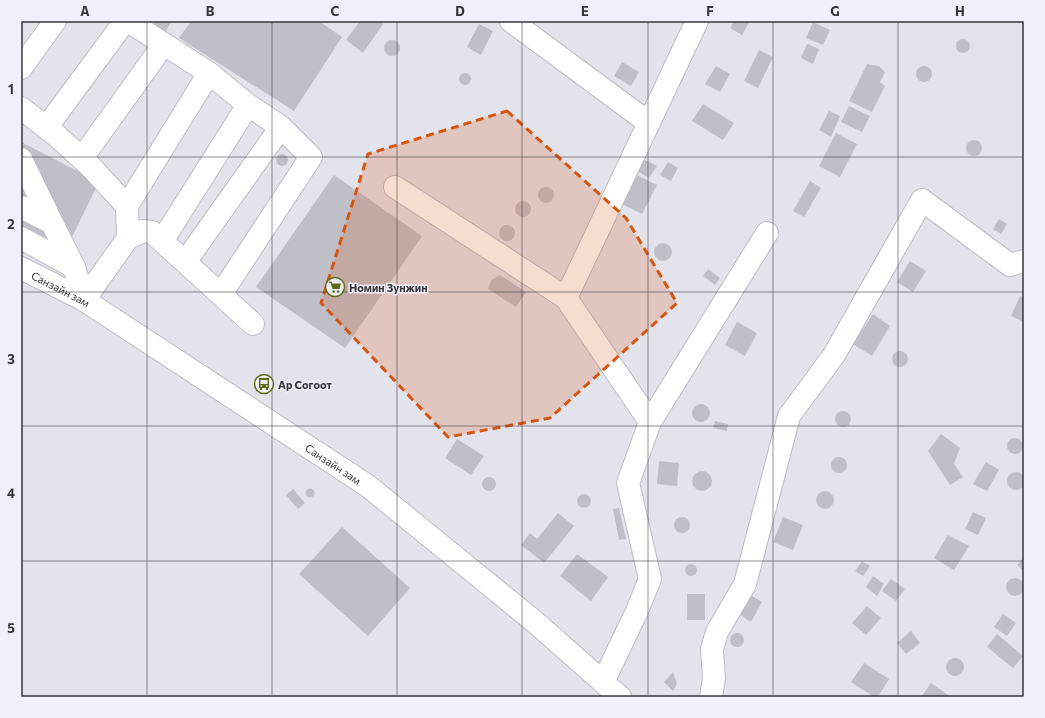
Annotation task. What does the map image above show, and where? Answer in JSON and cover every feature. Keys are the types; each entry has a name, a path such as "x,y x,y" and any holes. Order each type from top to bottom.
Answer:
{"street":[{"path":"21,68 55,21"},
{"path":"46,128 125,21"},
{"path":"128,21 209,73 248,105 281,128 311,157 221,294"},
{"path":"512,21 649,123"},
{"path":"566,298 697,21"},
{"path":"82,158 164,44"},
{"path":"128,238 127,206 209,73"},
{"path":"162,241 248,105"},
{"path":"21,108 82,158 127,206"},
{"path":"185,262 281,128"},
{"path":"21,159 74,267 84,300"},
{"path":"395,187 566,298 650,422"},
{"path":"711,697 714,678 712,649 717,632 745,584 789,416 834,355 922,200 1010,265 1024,261"},
{"path":"21,207 52,223"},
{"path":"84,300 128,238 143,231 152,232 253,324"},
{"path":"603,682 637,612 650,579 628,483 650,422 767,233"},
{"path":"21,238 74,267"},
{"name":"Санзайн зам","path":"21,268 84,300 368,486 535,622 620,697"}],"highlighted area":[{"path":"507,111 626,218 677,303 550,418 448,437 321,303 368,154"}],"building":[{"path":"142,21 172,21 163,35"},
{"path":"191,21 319,21 342,37 294,111 179,38"},
{"path":"360,21 385,21 363,53 346,40"},
{"path":"734,21 750,21 742,35 730,28"},
{"path":"813,22 830,30 823,45 806,38"},
{"path":"479,24 493,31 481,55 467,47"},
{"path":"963,39 968,41 970,46 968,51 963,53 958,51 956,46 958,41"},
{"path":"389,40 395,40 400,45 398,54 395,56 389,56 384,51 384,45"},
{"path":"807,44 819,49 813,64 801,58"},
{"path":"759,50 773,57 758,88 744,81"},
{"path":"622,62 639,72 631,86 614,76"},
{"path":"867,64 879,66 885,72 880,82 885,86 872,112 849,101"},
{"path":"716,66 730,74 720,92 705,84"},
{"path":"924,66 930,68 932,74 930,80 924,82 918,80 916,74 918,68"},
{"path":"463,73 467,73 471,79 467,85 463,85 459,81 459,77"},
{"path":"703,104 734,123 723,140 692,121"},
{"path":"849,106 870,116 862,132 841,122"},
{"path":"829,111 840,116 831,137 819,130"},
{"path":"836,133 857,144 840,177 819,166"},
{"path":"974,140 980,142 982,148 980,154 974,156 968,154 966,148 968,142"},
{"path":"21,142 99,182 65,251 21,229"},
{"path":"280,154 284,154 288,160 284,166 280,166 276,162 276,158"},
{"path":"643,159 657,166 649,178 637,171"},
{"path":"668,162 678,168 671,181 660,175"},
{"path":"334,175 422,236 345,348 256,287"},
{"path":"637,175 657,185 642,214 622,204"},
{"path":"810,181 821,188 804,217 793,211"},
{"path":"546,187 553,192 554,195 549,202 546,203 539,198 538,195 543,188"},
{"path":"520,201 526,201 531,206 529,215 526,217 520,217 515,212 515,206"},
{"path":"999,219 1007,224 1001,234 993,229"},
{"path":"504,225 510,225 515,230 513,239 510,241 504,241 499,236 499,230"},
{"path":"663,243 669,246 672,252 669,258 663,261 657,258 654,252 657,246"},
{"path":"910,261 926,271 913,292 897,282"},
{"path":"708,269 720,278 715,285 703,276"},
{"path":"500,275 526,292 516,307 488,289 491,280"},
{"path":"1020,296 1024,298 1024,322 1011,316"},
{"path":"873,314 890,326 872,356 853,344"},
{"path":"737,322 757,333 745,356 725,345"},
{"path":"900,351 906,353 908,359 906,365 900,367 894,365 892,359 894,353"},
{"path":"701,404 707,407 710,413 707,419 701,422 695,419 692,413 695,407"},
{"path":"843,411 850,416 851,419 846,426 843,427 836,422 835,419 840,412"},
{"path":"715,421 728,424 727,431 713,428"},
{"path":"941,434 960,448 954,464 963,477 950,485 928,451"},
{"path":"1012,438 1018,438 1023,443 1021,452 1018,454 1012,454 1007,449 1007,443"},
{"path":"457,439 484,456 471,475 445,458"},
{"path":"839,457 845,459 847,465 845,471 839,473 833,471 831,465 833,459"},
{"path":"659,461 679,463 677,486 657,484"},
{"path":"986,462 999,470 987,491 973,484"},
{"path":"702,471 709,474 712,481 709,488 702,491 695,488 692,481 695,474"},
{"path":"1012,472 1020,472 1025,477 1023,488 1020,490 1012,490 1007,485 1007,477"},
{"path":"486,477 492,477 496,481 496,487 492,491 486,491 482,487 482,481"},
{"path":"310,488 315,493 310,498 305,493"},
{"path":"293,489 305,503 298,509 286,495"},
{"path":"821,491 829,491 834,496 832,507 829,509 821,509 816,504 816,496"},
{"path":"581,494 587,494 591,498 591,504 587,508 581,508 577,504 577,498"},
{"path":"619,508 626,539 619,540 613,509"},
{"path":"973,512 986,518 978,535 965,529"},
{"path":"558,513 574,526 544,563 521,545 530,533 537,539"},
{"path":"682,517 688,519 690,525 688,531 682,533 676,531 674,525 676,519"},
{"path":"783,517 803,525 793,550 773,542"},
{"path":"342,527 410,588 368,636 299,574"},
{"path":"948,535 969,546 954,570 934,558"},
{"path":"577,554 608,577 591,601 560,576"},
{"path":"1024,557 1024,571 1017,565"},
{"path":"862,561 870,566 863,576 855,571"},
{"path":"689,564 693,564 697,570 693,576 689,576 685,572 685,568"},
{"path":"873,576 884,584 877,596 866,587"},
{"path":"1011,578 1019,578 1024,583 1022,594 1019,596 1011,596 1006,591 1006,583"},
{"path":"891,579 905,589 896,601 882,591"},
{"path":"687,594 705,594 705,620 687,620"},
{"path":"749,594 762,602 751,622 737,613"},
{"path":"867,606 881,618 866,635 852,623"},
{"path":"1003,614 1016,623 1007,636 994,627"},
{"path":"911,631 920,643 906,654 897,643"},
{"path":"737,633 742,635 744,640 742,645 737,647 732,645 730,640 732,635"},
{"path":"997,634 1023,656 1013,668 987,647"},
{"path":"951,658 959,658 964,663 962,674 959,676 951,676 946,671 946,663"},
{"path":"864,663 889,679 878,697 874,697 851,682"},
{"path":"673,672 677,684 673,691 664,682"},
{"path":"931,683 948,695 947,697 921,697"}],"place":[{"name":"Номин Зунжин","path":"335,287"},
{"name":"Ар Согоот","path":"264,384"}]}
